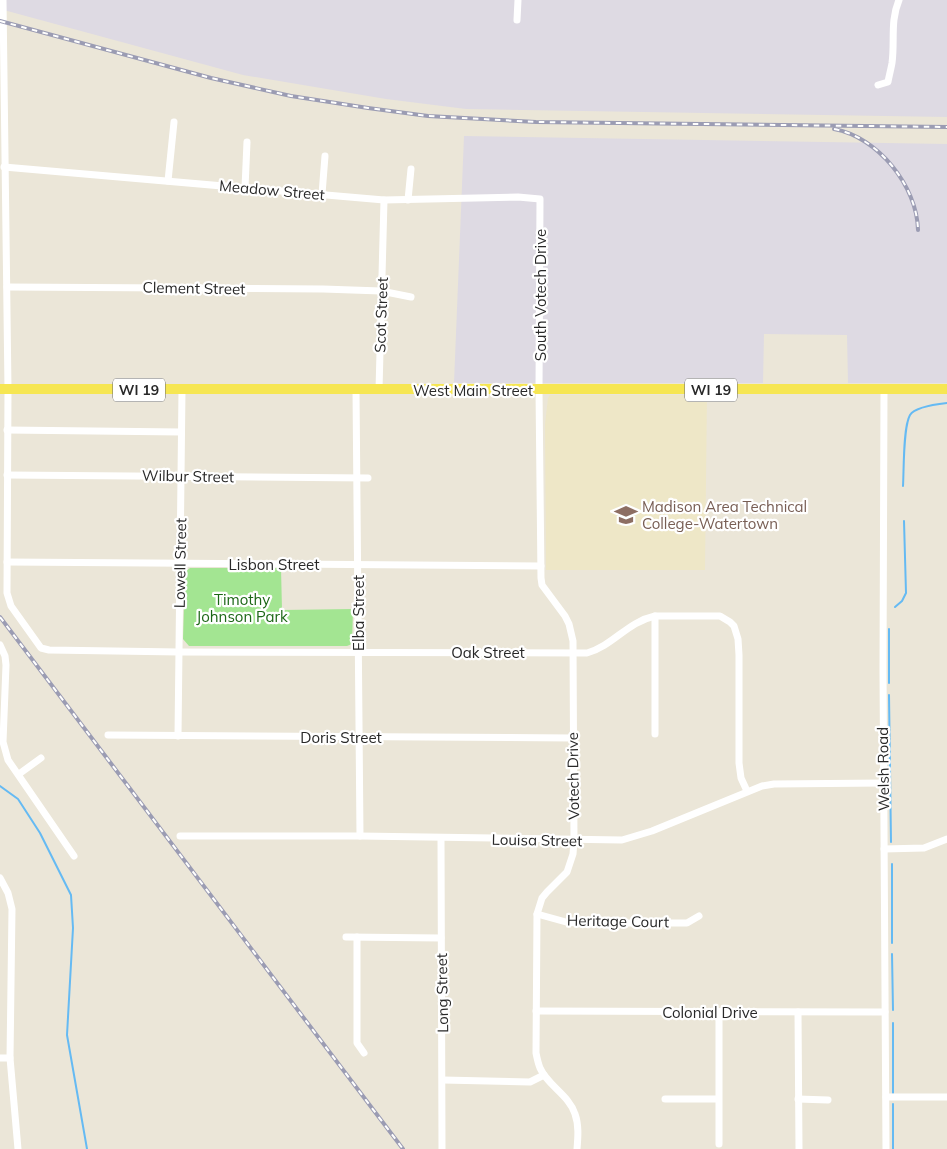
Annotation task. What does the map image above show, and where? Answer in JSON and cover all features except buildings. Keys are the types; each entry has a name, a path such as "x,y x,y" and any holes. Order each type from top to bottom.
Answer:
{"main road":[{"name":"West Main Street","path":"4,389 947,389"}],"street":[{"name":"Oak Street","path":"3,0 7,287 4,389 7,430 7,593 11,606 40,648 179,652 587,653 595,651 638,621 655,616 720,616 734,626 738,640 739,763 741,778 747,791"},
{"path":"517,20 518,0"},
{"path":"878,85 888,82 892,63 895,10 900,0"},
{"path":"168,181 174,122"},
{"path":"245,188 247,142"},
{"path":"322,194 325,156"},
{"name":"Meadow Street","path":"4,167 384,200 518,197 540,199"},
{"path":"408,200 411,169"},
{"name":"South Votech Drive","path":"540,199 540,481"},
{"name":"Scot Street","path":"379,390 384,200"},
{"name":"Clement Street","path":"7,287 323,289 381,291 412,297"},
{"name":"Welsh Road","path":"884,389 882,490 886,1149"},
{"name":"Lowell Street","path":"178,736 182,390"},
{"name":"Elba Street","path":"356,390 360,836"},
{"path":"7,430 181,432"},
{"name":"Wilbur Street","path":"7,475 368,478"},
{"name":"Votech Drive","path":"540,481 542,585 569,624 573,641 574,840 573,854 567,872 542,898 537,914 536,1053 544,1075 568,1100 575,1113 578,1128 578,1147"},
{"name":"Lisbon Street","path":"7,562 542,566"},
{"path":"655,616 655,734"},
{"path":"1,647 6,665 3,742 8,760 74,856"},
{"name":"Doris Street","path":"108,735 573,738"},
{"path":"19,774 41,758"},
{"name":"Louisa Street","path":"180,836 360,836 609,841 635,837 747,791 774,784 883,784"},
{"name":"Long Street","path":"441,838 442,1149"},
{"path":"884,849 921,849 947,839"},
{"path":"0,878 8,893 12,909 10,1058 18,1149"},
{"name":"Heritage Court","path":"537,914 566,922 579,923 687,922 699,916"},
{"path":"346,937 441,938"},
{"path":"357,937 357,1043 364,1053"},
{"name":"Colonial Drive","path":"536,1011 885,1012"},
{"path":"719,1012 719,1144"},
{"path":"798,1012 799,1149"},
{"path":"0,1058 10,1058"},
{"path":"443,1080 530,1082 544,1075"},
{"path":"886,1097 947,1097"},
{"path":"666,1099 718,1099"},
{"path":"798,1099 828,1100"}],"shaded area":[{"path":"0,0 947,0 947,117 466,109 386,99 243,75 0,9"},
{"path":"464,136 947,144 947,383 848,383 847,335 764,334 763,383 454,383"},
{"name":"Madison Area Technical College-Watertown","path":"550,395 707,395 705,570 546,570 545,424"}],"green space":[{"name":"Timothy Johnson Park","path":"190,568 281,568 282,610 353,609 352,644 347,646 189,646 183,639 185,575 186,571"}],"waterway":[{"path":"903,486 905,439 910,415 922,408 947,403"},
{"path":"895,607 902,601 906,593 904,521"},
{"path":"889,629 889,683"},
{"path":"889,695 891,842"},
{"path":"0,786 18,799 40,833 71,895 73,928 67,1035 87,1149"},
{"path":"892,864 892,943"},
{"path":"892,954 893,1010"},
{"path":"893,1023 893,1093"},
{"path":"893,1104 893,1149"}],"railway":[{"path":"0,21 211,78 291,96 428,116 536,122 947,127"},
{"path":"834,129 866,142 892,166 903,181 911,197 916,213 918,230"},
{"path":"0,617 403,1149"}],"place":[{"name":"Madison Area Technical College-Watertown","path":"626,515"}]}
